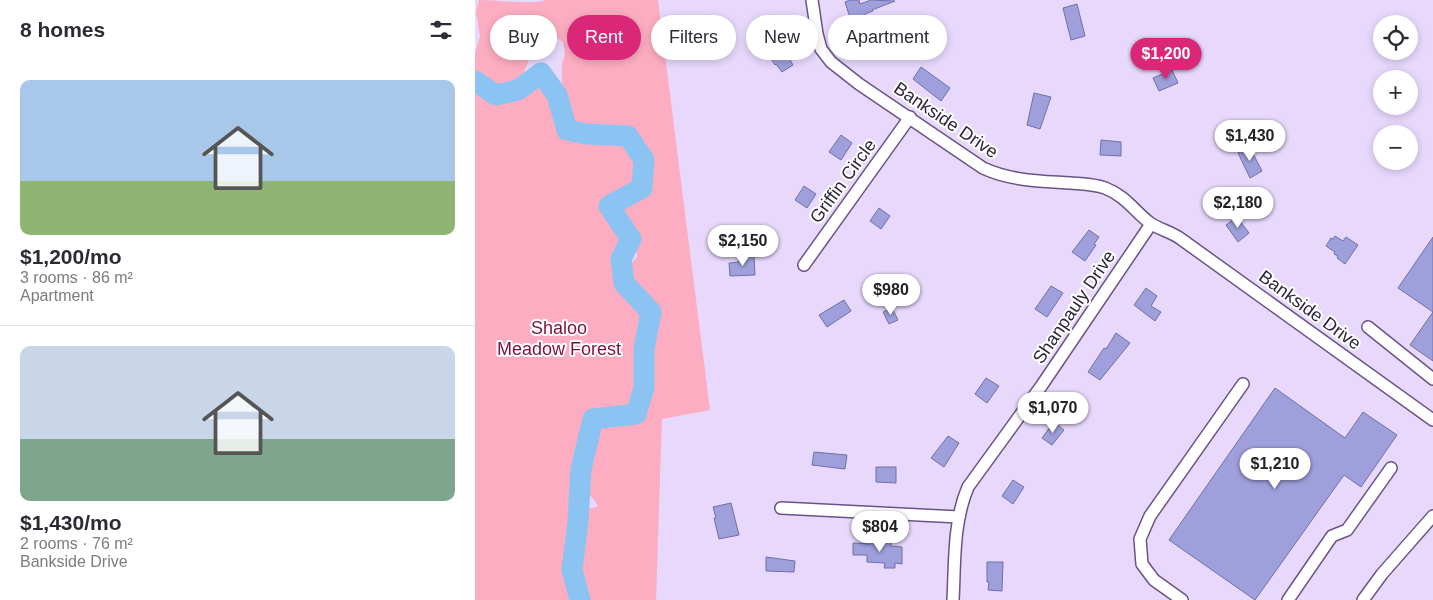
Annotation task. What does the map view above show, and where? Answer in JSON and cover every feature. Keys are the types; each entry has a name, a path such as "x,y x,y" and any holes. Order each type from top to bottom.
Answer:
{"street":[{"name":"Bankside Drive","path":"812,0 821,49 831,62 859,84 983,168 997,175 1014,179 1087,184 1105,188 1127,200 1151,224 1181,238 1433,420"},
{"name":"Griffin Circle","path":"804,264 910,117"},
{"name":"Shanpauly Drive","path":"953,600 959,517 961,502 968,487 1047,377 1151,224"},
{"path":"1368,328 1433,379"},
{"path":"1183,600 1154,580 1142,564 1140,539 1150,516 1243,384"},
{"path":"1288,600 1332,536 1347,530 1391,468"},
{"path":"781,508 959,517"},
{"path":"1363,600 1382,574 1433,516"}],"green space":[{"name":"Shaloo Meadow Forest","path":"479,0 524,2 546,0 658,0 660,15 651,15 651,60 666,60 710,410 662,419 656,600 475,600 475,81 496,95 518,90 541,73 557,95 562,111 562,64 565,54 563,42 557,38 557,15 490,15 490,60 529,60 524,72 509,90 504,92 475,76 475,53 480,36 476,13","holes":["625,229 631,233 632,248 637,252 637,257 630,264 621,264 621,259 631,239","583,468 582,485 597,504 597,507 579,512"]}],"building":[{"path":"859,0 860,4 871,0 895,1 872,10 865,15 849,15 845,2"},
{"path":"1077,4 1085,36 1071,40 1063,8"},
{"path":"772,60 790,60 793,65 782,72"},
{"path":"921,67 950,88 941,101 913,79"},
{"path":"1172,70 1178,83 1159,91 1153,78"},
{"path":"1034,93 1051,97 1040,129 1027,125"},
{"path":"841,135 852,143 841,160 829,152"},
{"path":"1101,140 1121,142 1121,156 1100,155"},
{"path":"1249,146 1262,171 1250,178 1238,153"},
{"path":"804,186 816,194 807,208 795,200"},
{"path":"879,208 890,216 881,229 870,221"},
{"path":"1237,217 1249,233 1238,242 1226,225"},
{"path":"1089,230 1099,237 1085,261 1072,252"},
{"path":"1335,236 1343,241 1346,237 1358,245 1345,264 1337,258 1338,256 1334,254 1335,252 1326,246 1331,238 1333,239"},
{"path":"1433,237 1433,312 1398,288"},
{"path":"738,256 754,256 755,275 730,276 729,263 739,262"},
{"path":"1051,286 1063,293 1047,317 1035,309"},
{"path":"1146,288 1157,296 1151,306 1161,312 1155,321 1134,305"},
{"path":"844,300 851,311 827,327 819,315"},
{"path":"892,308 898,320 889,324 883,312"},
{"path":"1433,312 1433,361 1410,345"},
{"path":"1116,333 1130,343 1100,380 1088,372"},
{"path":"986,378 999,386 987,403 975,394"},
{"path":"1275,388 1345,438 1363,412 1397,435 1361,487 1344,475 1255,600 1169,540"},
{"path":"1054,422 1064,430 1052,445 1042,438"},
{"path":"948,436 959,443 944,467 931,458"},
{"path":"814,452 847,455 845,469 812,465"},
{"path":"876,467 896,467 896,483 876,482"},
{"path":"1013,480 1024,487 1013,504 1002,496"},
{"path":"731,503 739,535 719,539 713,507"},
{"path":"871,540 891,541 891,546 902,547 902,564 895,563 895,568 884,568 885,563 867,562 867,555 853,555 853,543 870,544"},
{"path":"766,557 795,561 794,572 766,571"},
{"path":"987,562 1003,562 1002,591 988,590"}],"waterway":[{"path":"475,81 496,95 518,90 541,73 557,95 567,130 586,134 628,136 644,160 642,188 609,206 631,239 621,259 624,283 651,312 644,349 644,388 636,414 593,419 581,469 578,521 572,570 580,600"}]}
